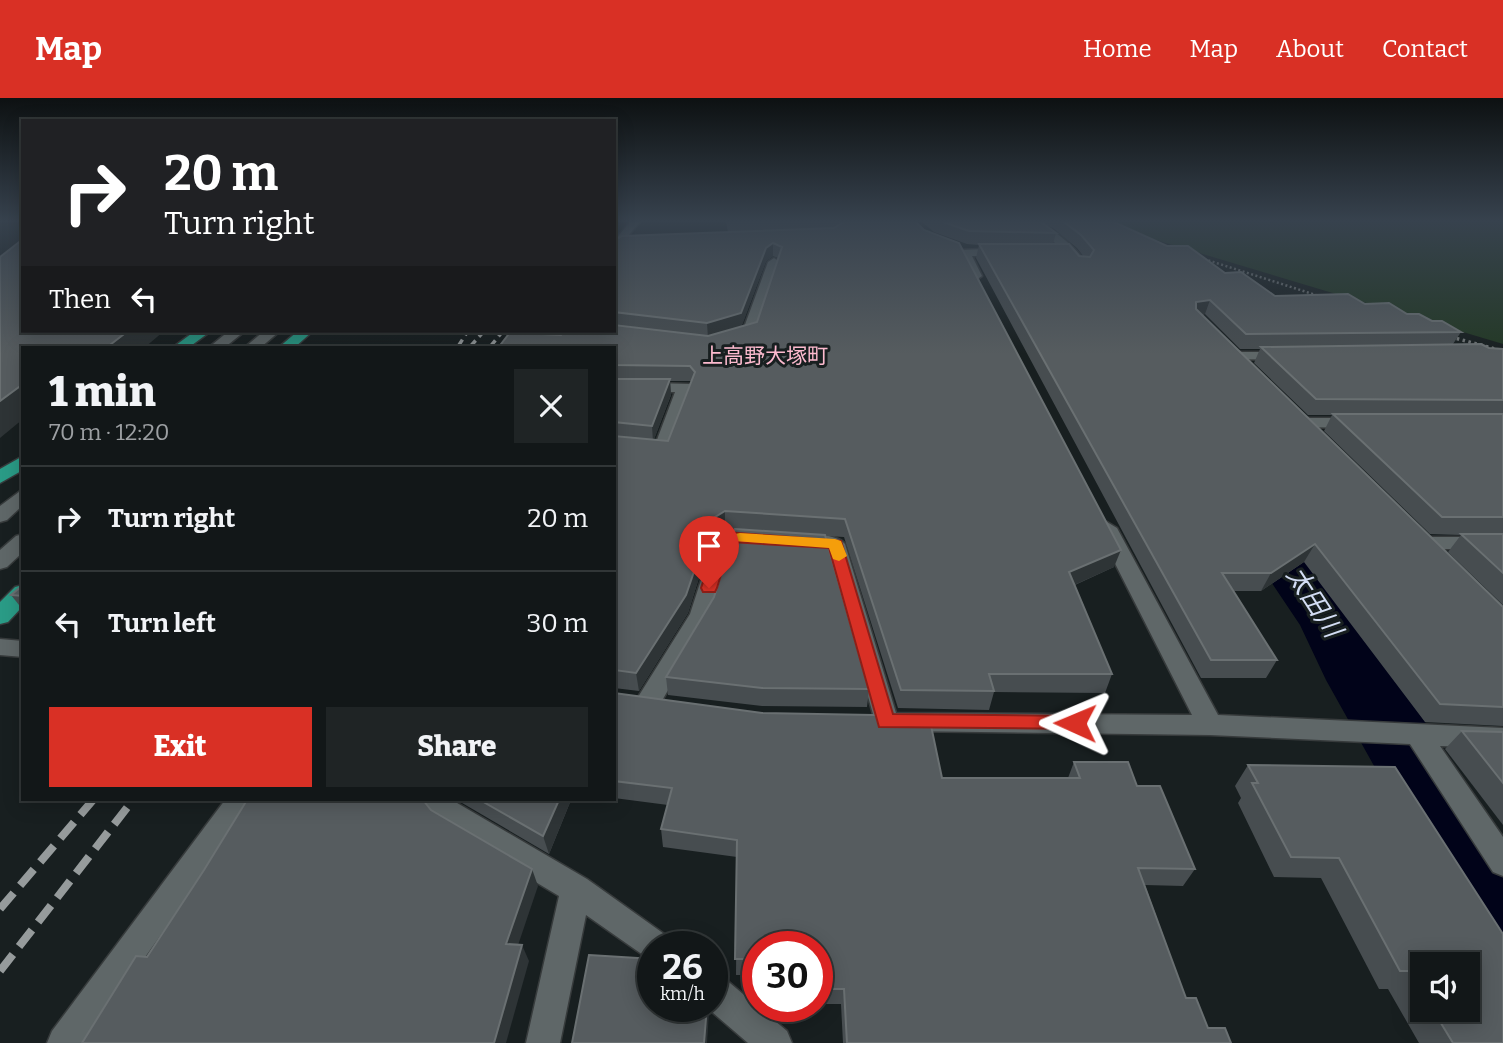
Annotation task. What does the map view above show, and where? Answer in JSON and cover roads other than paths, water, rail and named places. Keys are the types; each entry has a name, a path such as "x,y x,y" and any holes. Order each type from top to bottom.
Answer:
{"highway":[{"path":"182,346 201,333"},
{"path":"287,346 304,333"},
{"path":"0,478 21,462"},
{"path":"0,616 21,594"}],"street":[{"path":"719,342 749,333 773,266"},
{"path":"968,266 984,292"},
{"path":"218,346 236,333"},
{"path":"254,346 270,333"},
{"path":"1259,377 1233,352 1307,355"},
{"path":"616,387 685,387 662,451 616,446"},
{"path":"1323,441 1300,418 1371,423"},
{"path":"0,516 21,496"},
{"path":"1100,514 1210,725"},
{"path":"673,707 636,703 701,614 725,537 835,544 886,721"},
{"path":"1444,563 1420,539 1503,543"},
{"path":"0,562 21,542"},
{"path":"0,648 21,649"},
{"path":"858,721 1210,725 1503,738"},
{"path":"1419,736 1503,862"},
{"path":"64,1043 240,801"},
{"path":"434,801 450,816 576,888 637,933"},
{"path":"543,1043 576,888"},
{"path":"728,1003 775,1043"}],"waterway":[{"name":"太田川","path":"1245,503 1329,619 1360,680 1503,911"}],"railway":[{"path":"458,346 467,333"},
{"path":"471,346 482,333"},
{"path":"491,346 501,333"},
{"path":"0,909 92,801"},
{"path":"0,971 132,801"}],"district":[{"name":"上高野大塚町","path":"765,356"}]}
